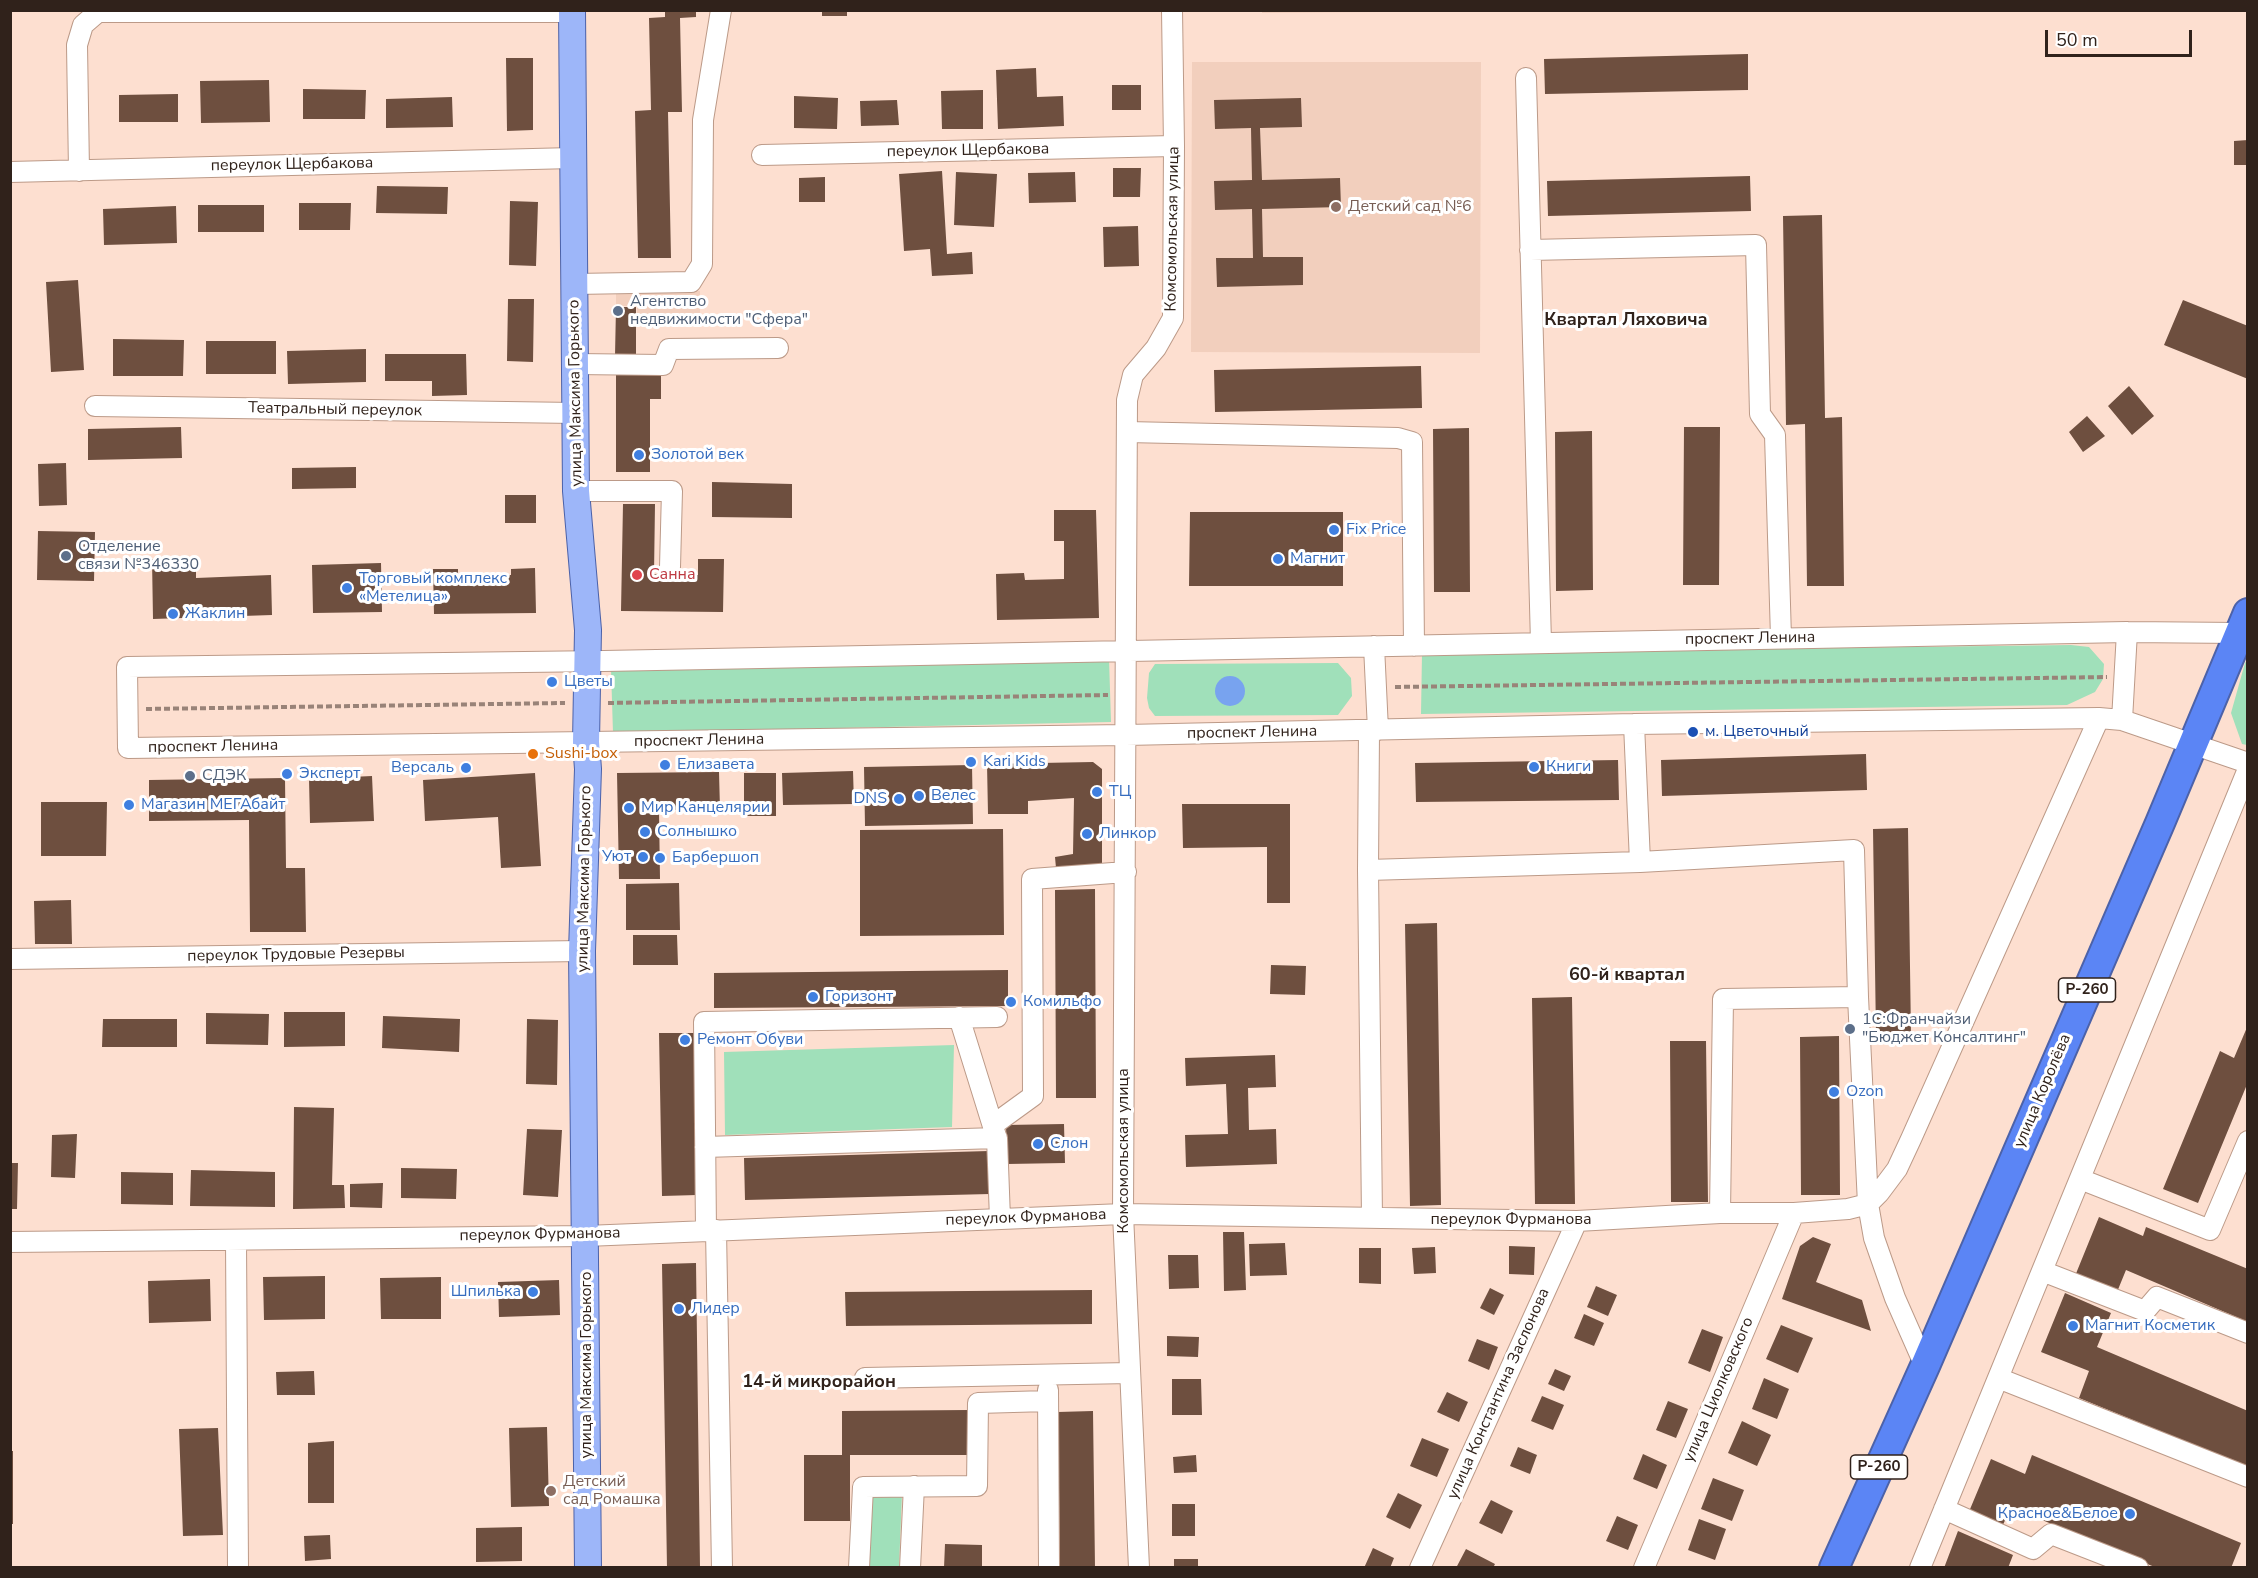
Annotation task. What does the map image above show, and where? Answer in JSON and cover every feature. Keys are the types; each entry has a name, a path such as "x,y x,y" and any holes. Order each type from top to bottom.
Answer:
{"highway":[{"name":"улица Королёва","path":"1834,1568 1925,1366 2243,623"}],"main road":[{"name":"улица Максима Горького","path":"572,11 576,491 588,630 586,742 588,769 582,951 588,1568"}],"street":[{"path":"575,284 691,282 702,264 703,120 722,10"},
{"name":"Комсомольская улица","path":"1126,651 1127,400 1133,375 1156,348 1173,318 1172,10"},
{"path":"79,171 77,45 83,24 98,12 572,11"},
{"path":"1526,78 1541,643"},
{"name":"переулок Щербакова","path":"762,155 1174,146"},
{"name":"переулок Щербакова","path":"10,172 573,158"},
{"path":"1530,250 1756,245 1760,414 1775,435 1781,638"},
{"path":"575,364 663,365 669,349 778,348"},
{"name":"Театральный переулок","path":"95,406 575,413"},
{"path":"1127,432 1398,438 1412,442 1414,646"},
{"path":"576,491 672,491 670,567"},
{"name":"проспект Ленина","path":"2243,623 2127,632 587,661 127,667 128,748 1126,735 1634,724 2099,718 2122,720 2247,763"},
{"path":"2122,720 2127,632"},
{"path":"1372,1218 1368,870 1376,687 1374,646"},
{"path":"1126,651 1126,735"},
{"path":"1868,1204 1897,1169 1907,1149 2099,718"},
{"path":"1634,724 1641,862"},
{"name":"Комсомольская улица","path":"1126,735 1123,1215 1139,1568"},
{"path":"1920,1568 2247,769"},
{"path":"1368,870 1641,862 1854,850 1858,997 1868,1204 1874,1238 1895,1298 1925,1366"},
{"path":"705,1147 995,1132 1033,1096 1032,879 1126,872"},
{"name":"переулок Трудовые Резервы","path":"10,959 582,951"},
{"path":"1720,1213 1723,999 1858,997"},
{"path":"959,1017 995,1132 1000,1219"},
{"path":"722,1568 711,1231 705,1147 704,1022 997,1017"},
{"path":"2080,1179 2210,1230 2247,1141"},
{"name":"переулок Фурманова","path":"10,1242 586,1236 1123,1215 1577,1221 1720,1213 1794,1213 1848,1209 1868,1204"},
{"name":"улица Циолковского","path":"1644,1568 1794,1213"},
{"name":"улица Константина Заслонова","path":"1420,1568 1577,1221"},
{"path":"236,1240 238,1568"},
{"path":"2042,1271 2145,1311 2157,1297 2247,1334"},
{"path":"865,1378 1130,1373"},
{"path":"1048,1374 1049,1568"},
{"path":"1998,1378 2247,1477"},
{"path":"858,1568 863,1487 977,1486 978,1403 1048,1401"},
{"path":"910,1568 914,1486"},
{"path":"1944,1509 2033,1549 2051,1534 2138,1568"}],"path":[{"path":"1376,687 2124,677"},
{"path":"128,709 1126,694"}],"shaded area":[{"path":"1262,10 1507,11 1262,13"},
{"name":"Детский сад №6","path":"1192,62 1481,62 1480,353 1191,352"},
{"path":"700,291 700,321 637,322 637,306 616,306 616,292"}],"green space":[{"path":"2071,645 2089,647 2104,664 2103,679 2095,692 2067,705 1421,714 1422,653"},
{"path":"1109,658 1111,722 613,733 611,669"},
{"path":"2247,660 2247,745 2242,744 2231,713"},
{"path":"1338,663 1351,678 1352,696 1338,715 1155,716 1149,708 1147,698 1149,673 1155,664"},
{"path":"954,1045 952,1127 725,1135 724,1052"},
{"path":"870,1494 902,1494 899,1567 866,1568"}],"water":[{"path":"1230,676 1241,680 1245,691 1241,702 1230,706 1219,702 1215,691 1219,680"}],"building":[{"path":"665,10 696,10 696,17 680,18 682,112 668,112 671,258 638,258 635,111 651,110 649,18 665,17"},
{"path":"822,10 847,10 847,16 822,16"},
{"path":"1748,54 1748,90 1545,94 1544,59"},
{"path":"506,58 533,58 533,130 507,131"},
{"path":"1036,68 1037,97 1063,96 1064,126 998,129 996,70"},
{"path":"269,80 270,122 201,123 200,81"},
{"path":"1112,85 1141,85 1141,110 1112,110"},
{"path":"303,89 366,90 365,119 303,119"},
{"path":"983,90 983,129 942,129 941,91"},
{"path":"178,94 178,122 119,122 119,95"},
{"path":"794,96 838,98 837,129 794,128"},
{"path":"452,97 453,127 386,128 386,99"},
{"path":"1301,98 1302,127 1260,128 1262,180 1340,178 1341,207 1262,209 1263,257 1303,257 1303,285 1217,287 1216,258 1253,258 1252,209 1215,210 1214,181 1252,180 1251,128 1215,129 1214,100"},
{"path":"897,100 899,125 861,126 860,101"},
{"path":"2248,140 2248,165 2234,165 2234,141"},
{"path":"1113,168 1141,168 1140,197 1113,197"},
{"path":"942,171 947,254 972,252 973,274 932,276 930,249 904,251 899,174"},
{"path":"956,172 997,174 994,227 954,225"},
{"path":"1075,172 1076,202 1029,203 1028,173"},
{"path":"1750,176 1751,211 1548,216 1547,181"},
{"path":"825,177 825,202 799,202 799,178"},
{"path":"377,186 448,187 447,214 376,213"},
{"path":"510,201 538,202 536,266 509,265"},
{"path":"299,203 351,203 350,230 299,230"},
{"path":"198,205 264,205 264,232 198,232"},
{"path":"176,206 177,243 104,245 103,209"},
{"path":"1822,215 1825,418 1842,417 1844,586 1807,586 1805,424 1786,425 1783,216"},
{"path":"1138,226 1139,266 1104,267 1103,227"},
{"path":"78,280 84,370 51,372 46,282"},
{"path":"508,299 534,299 533,362 507,361"},
{"path":"2183,300 2248,326 2248,379 2164,345"},
{"path":"616,307 636,307 636,356 615,356"},
{"path":"113,339 184,340 183,376 113,376"},
{"path":"206,341 276,341 276,374 206,374"},
{"path":"366,349 366,382 288,384 287,351"},
{"path":"385,354 466,354 467,395 432,396 432,381 385,381"},
{"path":"1421,366 1422,408 1215,412 1214,370"},
{"path":"616,373 661,373 661,399 650,399 650,472 616,472"},
{"path":"2129,386 2154,416 2132,435 2108,406"},
{"path":"2087,416 2105,436 2083,452 2069,432"},
{"path":"181,427 182,458 88,460 88,429"},
{"path":"1684,427 1720,427 1719,585 1683,585"},
{"path":"1469,428 1470,592 1434,592 1433,429"},
{"path":"1592,431 1593,590 1556,591 1555,432"},
{"path":"66,463 67,505 39,506 38,464"},
{"path":"356,467 356,488 292,489 292,468"},
{"path":"712,482 792,484 792,518 712,517"},
{"path":"505,495 536,495 536,523 505,523"},
{"path":"623,504 655,504 654,574 698,575 698,559 724,559 723,612 621,611"},
{"path":"1054,510 1096,510 1099,618 997,620 996,574 1024,573 1025,580 1064,579 1064,541 1054,541"},
{"path":"1190,512 1343,512 1343,586 1189,586"},
{"name":"Отделение связи №346330","path":"38,531 95,532 94,581 37,580"},
{"path":"196,558 196,578 271,575 272,615 153,619 152,559"},
{"name":"Торговый комплекс «Метелица»","path":"381,563 382,612 313,613 312,565"},
{"path":"535,568 536,613 434,614 433,569 458,569 458,575 511,575 511,569"},
{"path":"1866,754 1867,790 1662,796 1661,760"},
{"path":"1618,760 1619,800 1416,802 1415,763"},
{"name":"Линкор","path":"1093,762 1102,769 1102,871 1056,868 1055,857 1073,854 1074,798 1028,801 1028,814 988,814 987,764"},
{"name":"Велес","path":"972,765 973,824 865,826 864,767"},
{"path":"853,771 854,804 783,805 782,773"},
{"path":"719,772 720,809 659,810 660,879 619,879 617,773"},
{"path":"535,773 541,866 501,868 498,817 425,821 423,780"},
{"path":"744,773 776,773 776,816 744,816"},
{"path":"372,776 374,821 310,823 309,779"},
{"path":"285,778 286,868 305,868 306,932 250,932 249,820 149,821 149,780"},
{"path":"41,802 107,802 106,856 41,856"},
{"path":"1182,804 1290,804 1290,903 1267,903 1267,847 1183,848"},
{"path":"1908,828 1911,1036 1876,1036 1873,829"},
{"path":"1003,829 1004,935 860,936 860,830"},
{"path":"679,883 680,930 626,930 626,884"},
{"path":"1095,889 1096,1098 1056,1098 1055,890"},
{"path":"71,900 72,944 35,944 34,901"},
{"path":"1437,923 1441,1205 1410,1206 1405,924"},
{"path":"633,935 677,935 678,965 633,965"},
{"path":"1271,965 1306,966 1305,995 1270,994"},
{"path":"1008,970 1008,1006 714,1008 714,973"},
{"path":"1572,997 1575,1204 1535,1204 1532,998"},
{"path":"284,1012 345,1012 345,1046 284,1047"},
{"path":"206,1013 269,1014 268,1045 206,1044"},
{"path":"383,1016 460,1019 459,1052 382,1048"},
{"path":"103,1019 177,1019 177,1047 102,1047"},
{"path":"527,1019 558,1020 557,1085 526,1084"},
{"path":"2248,1025 2248,1082 2198,1203 2163,1189 2220,1051 2234,1058"},
{"path":"659,1033 694,1033 697,1195 662,1196"},
{"path":"1839,1036 1840,1195 1801,1195 1800,1037"},
{"path":"1670,1041 1706,1041 1708,1202 1671,1202"},
{"path":"1275,1055 1276,1087 1248,1088 1249,1130 1276,1129 1277,1164 1186,1167 1185,1135 1228,1134 1226,1084 1186,1086 1185,1058"},
{"path":"294,1107 334,1108 332,1185 344,1185 345,1208 293,1209"},
{"path":"1064,1124 1065,1163 1007,1164 1006,1125"},
{"path":"527,1129 562,1130 558,1197 523,1195"},
{"path":"77,1134 75,1178 51,1177 52,1135"},
{"path":"989,1151 990,1194 745,1200 744,1158"},
{"path":"10,1163 18,1163 17,1209 10,1209"},
{"path":"401,1168 457,1169 456,1199 401,1198"},
{"path":"191,1170 275,1172 275,1207 190,1206"},
{"path":"121,1172 173,1173 173,1205 121,1204"},
{"path":"383,1183 382,1208 350,1207 350,1184"},
{"path":"2099,1217 2143,1236 2146,1227 2248,1269 2248,1322 2126,1270 2117,1292 2075,1276"},
{"path":"1223,1232 1244,1232 1246,1290 1224,1291"},
{"path":"1813,1237 1831,1244 1816,1282 1862,1300 1871,1331 1782,1299 1800,1246"},
{"path":"1285,1243 1287,1275 1250,1276 1249,1244"},
{"path":"1509,1246 1535,1247 1534,1275 1509,1274"},
{"path":"1435,1247 1436,1273 1414,1274 1412,1248"},
{"path":"1359,1248 1381,1248 1381,1284 1359,1283"},
{"path":"1168,1255 1198,1255 1199,1288 1169,1289"},
{"path":"696,1263 700,1568 667,1568 662,1264"},
{"path":"325,1276 325,1319 264,1320 263,1277"},
{"path":"441,1277 441,1319 381,1319 380,1278"},
{"path":"210,1279 211,1321 149,1323 148,1281"},
{"path":"559,1280 560,1315 499,1317 498,1282"},
{"path":"1596,1286 1617,1295 1608,1316 1587,1307"},
{"path":"1490,1288 1504,1295 1494,1315 1480,1308"},
{"path":"1092,1290 1092,1324 846,1326 845,1292"},
{"path":"2065,1293 2111,1313 2097,1347 2248,1411 2248,1467 2079,1398 2089,1371 2041,1352"},
{"path":"1584,1314 1604,1323 1594,1346 1574,1338"},
{"path":"1781,1325 1813,1338 1798,1373 1766,1359"},
{"path":"1702,1329 1723,1337 1710,1372 1688,1363"},
{"path":"1167,1336 1199,1337 1198,1357 1167,1356"},
{"path":"1477,1339 1498,1347 1489,1370 1468,1361"},
{"path":"1555,1369 1571,1376 1564,1391 1548,1384"},
{"path":"314,1371 315,1395 277,1395 276,1372"},
{"path":"1764,1378 1789,1389 1777,1419 1752,1409"},
{"path":"1172,1379 1201,1379 1202,1415 1172,1415"},
{"path":"1447,1392 1468,1402 1459,1422 1437,1412"},
{"path":"1542,1396 1564,1405 1553,1430 1531,1421"},
{"path":"1668,1401 1688,1409 1676,1438 1656,1430"},
{"path":"969,1410 969,1455 850,1455 850,1521 804,1521 804,1455 842,1455 842,1411"},
{"path":"1093,1411 1095,1568 1060,1568 1058,1412"},
{"path":"1742,1421 1771,1435 1757,1466 1728,1453"},
{"path":"547,1427 549,1506 511,1507 509,1428"},
{"path":"218,1428 223,1535 183,1536 179,1429"},
{"path":"1422,1438 1449,1449 1437,1477 1410,1466"},
{"path":"334,1441 334,1503 308,1503 308,1443"},
{"path":"1518,1447 1537,1455 1530,1474 1510,1466"},
{"path":"10,1451 13,1451 13,1524 10,1524"},
{"path":"1643,1454 1667,1465 1657,1489 1633,1479"},
{"path":"1196,1455 1197,1472 1174,1473 1173,1457"},
{"path":"2032,1455 2241,1543 2231,1568 2157,1568 2011,1507 2002,1527 1968,1514 1991,1459 2025,1474"},
{"path":"1713,1478 1744,1490 1732,1521 1701,1509"},
{"path":"1398,1493 1422,1505 1410,1529 1386,1517"},
{"path":"1491,1500 1513,1511 1502,1534 1479,1523"},
{"path":"1172,1504 1195,1504 1195,1536 1172,1536"},
{"path":"1617,1516 1638,1525 1628,1550 1606,1541"},
{"path":"1699,1519 1726,1529 1715,1560 1688,1550"},
{"path":"522,1527 522,1561 476,1562 476,1528"},
{"path":"1958,1531 2013,1555 2008,1568 1944,1568"},
{"path":"330,1535 331,1559 305,1561 304,1536"},
{"path":"945,1544 982,1545 982,1568 944,1568"},
{"path":"1373,1548 1394,1558 1390,1568 1364,1568"},
{"path":"1466,1549 1495,1564 1493,1568 1456,1568"},
{"path":"1174,1559 1198,1559 1198,1568 1174,1568"}],"place":[{"name":"Детский сад №6","path":"1336,207"},
{"name":"Агентство недвижимости \"Сфера\"","path":"618,311"},
{"name":"Золотой век","path":"639,455"},
{"name":"Fix Price","path":"1334,530"},
{"name":"Отделение связи №346330","path":"66,556"},
{"name":"Магнит","path":"1278,559"},
{"name":"Санна","path":"637,575"},
{"name":"Торговый комплекс «Метелица»","path":"347,588"},
{"name":"Жаклин","path":"173,614"},
{"name":"Цветы","path":"552,682"},
{"name":"м. Цветочный","path":"1693,732"},
{"name":"Sushi-box","path":"533,754"},
{"name":"Kari Kids","path":"971,762"},
{"name":"Елизавета","path":"665,765"},
{"name":"Книги","path":"1534,767"},
{"name":"Версаль","path":"466,768"},
{"name":"Эксперт","path":"287,774"},
{"name":"СДЭК","path":"190,776"},
{"name":"ТЦ","path":"1097,792"},
{"name":"Велес","path":"919,796"},
{"name":"DNS","path":"899,799"},
{"name":"Магазин МЕГАбайт","path":"129,805"},
{"name":"Мир Канцелярии","path":"629,808"},
{"name":"Солнышко","path":"645,832"},
{"name":"Линкор","path":"1087,834"},
{"name":"Уют","path":"643,857"},
{"name":"Барбершоп","path":"660,858"},
{"name":"Горизонт","path":"813,997"},
{"name":"Комильфо","path":"1011,1002"},
{"name":"1С:Франчайзи \"Бюджет Консалтинг\"","path":"1850,1029"},
{"name":"Ремонт Обуви","path":"685,1040"},
{"name":"Ozon","path":"1834,1092"},
{"name":"Слон","path":"1038,1144"},
{"name":"Шпилька","path":"533,1292"},
{"name":"Лидер","path":"679,1309"},
{"name":"Магнит Косметик","path":"2073,1326"},
{"name":"Детский сад Ромашка","path":"551,1491"},
{"name":"Красное&Белое","path":"2130,1514"}],"district":[{"name":"Квартал Ляховича","path":"1626,321"},
{"name":"60-й квартал","path":"1627,976"},
{"name":"14-й микрорайон","path":"819,1383"}]}
